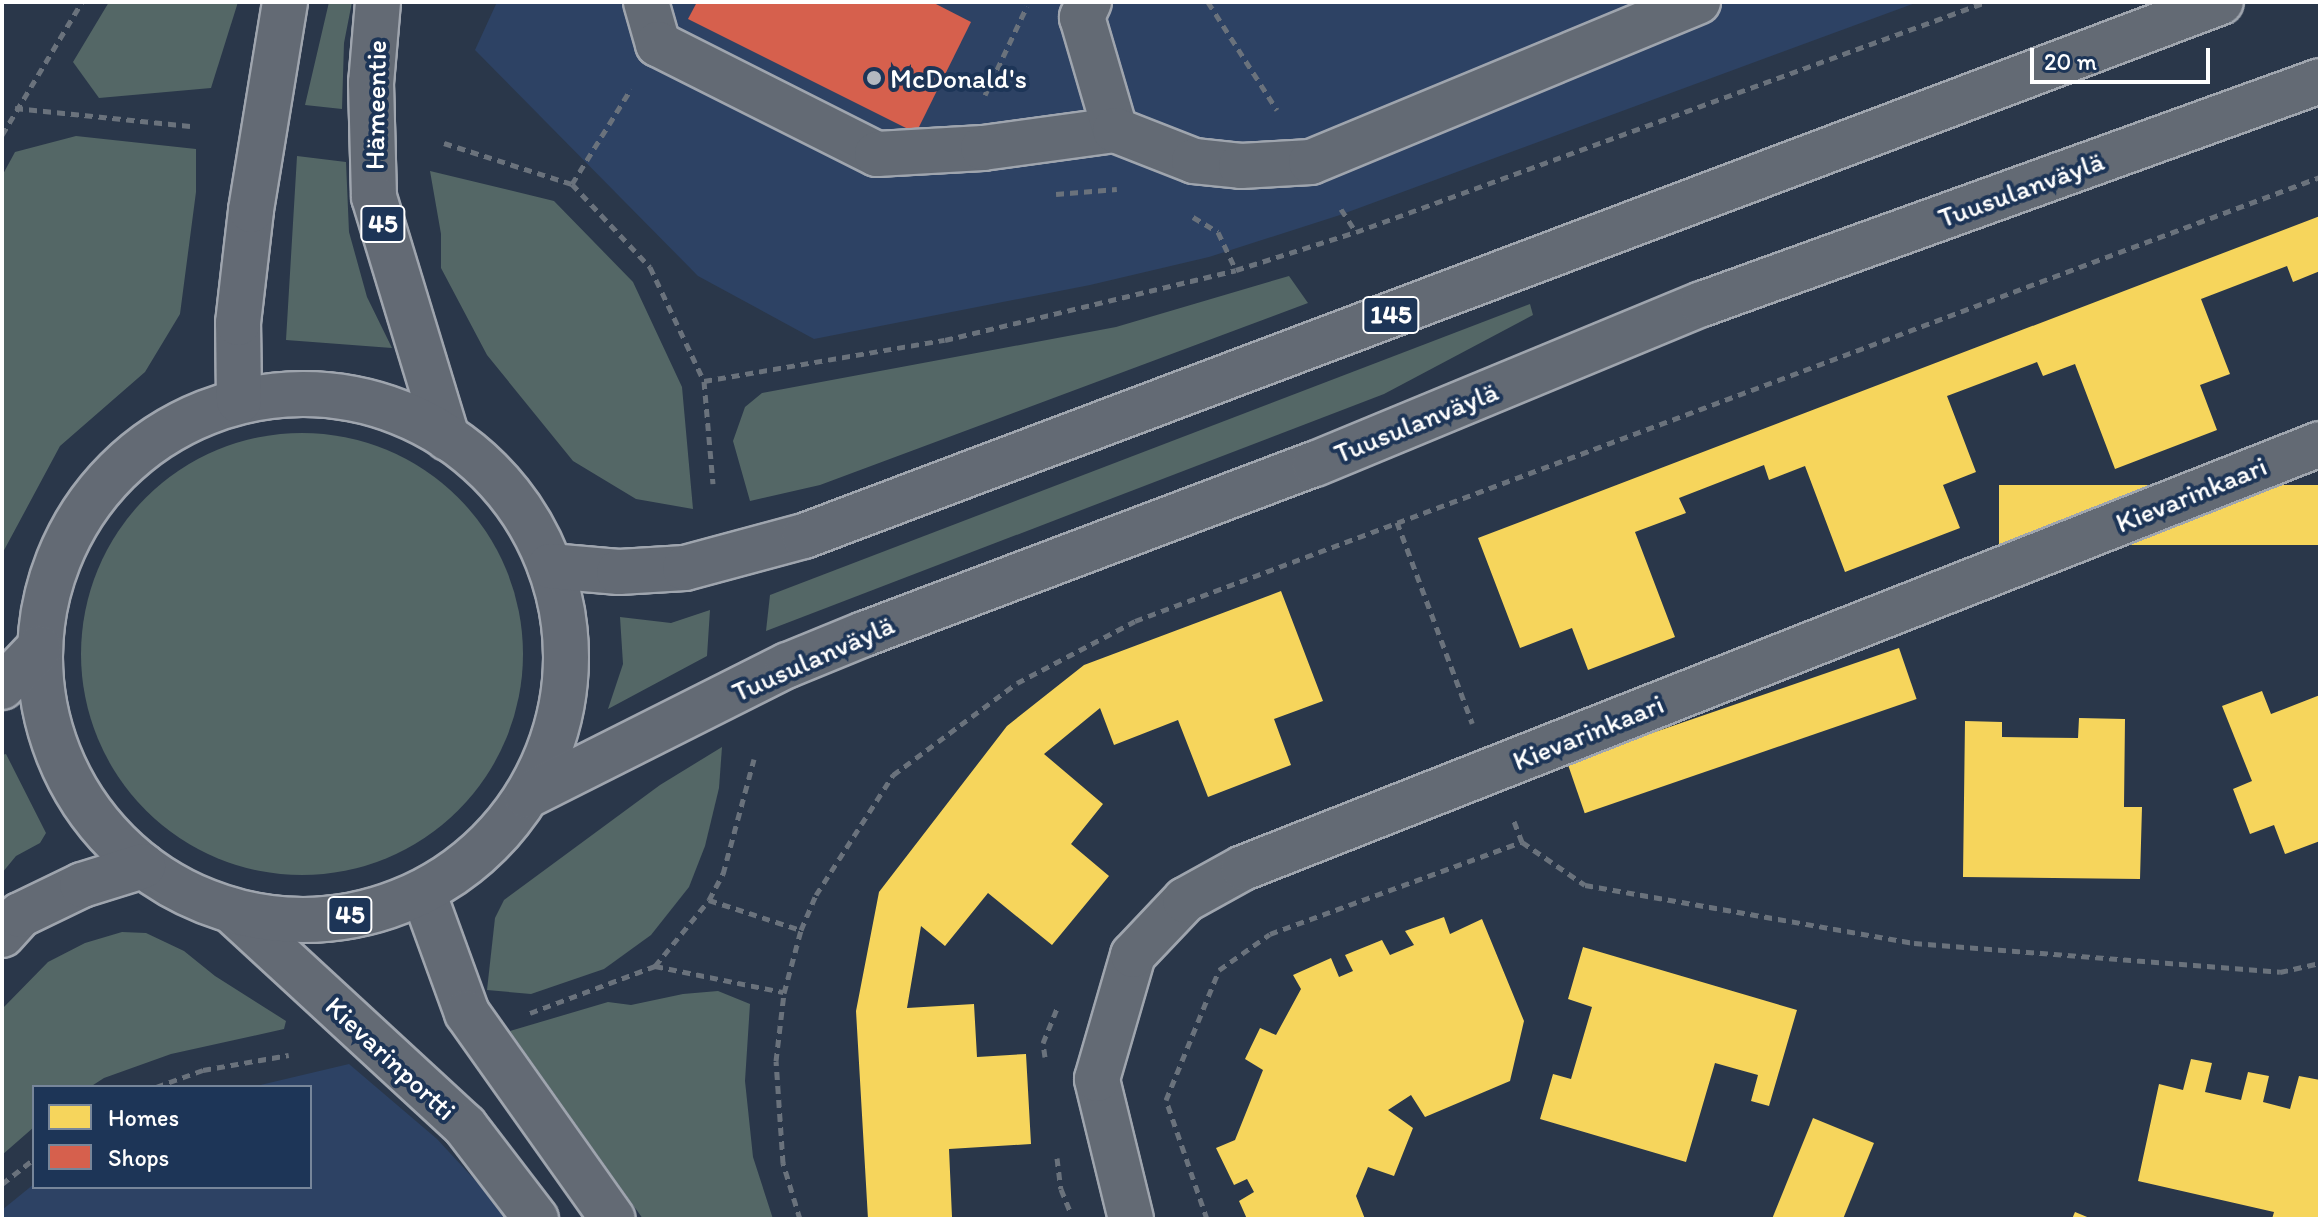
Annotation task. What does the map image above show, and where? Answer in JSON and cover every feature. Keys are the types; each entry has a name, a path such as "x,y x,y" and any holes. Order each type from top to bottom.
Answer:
{"main road":[{"path":"239,401 238,323 251,210 285,2"},
{"name":"Hämeentie","path":"378,2 371,83 374,197 447,438"},
{"path":"646,2 658,44 877,154 983,148 1115,130 1194,161 1241,166 1311,162 1698,2"},
{"name":"145","path":"550,566 619,572 685,568 804,536 2221,2"},
{"path":"1074,7 1115,130"},
{"name":"Tuusulanväylä","path":"527,796 788,665 864,634 1315,464 1702,304 2320,81"},
{"path":"143,866 106,832 77,792 55,747 42,698 39,648 45,599 61,551 84,509 115,471 152,440 194,416 239,401 286,393 335,395 382,405 426,424 447,438"},
{"name":"45","path":"143,866 185,893 232,911 281,920 331,919 378,910 423,892 463,867 498,834 527,796 549,753 561,707 566,660 563,612 550,566 530,522 502,484 467,450 447,438"},
{"name":"Kievarinkaari","path":"1131,1219 1097,1079 1133,955 1185,900 1243,868 2320,444"},
{"path":"2,687 39,648"},
{"path":"2,935 20,915 82,885 143,866"},
{"path":"423,892 467,1013 613,1219"},
{"name":"Kievarinportti","path":"232,911 465,1126 536,1219"}],"path":[{"path":"2,135 15,108 82,2"},
{"path":"983,148 974,118 1029,2"},
{"path":"704,381 945,340 1236,270 1356,232 1986,2"},
{"path":"572,184 658,44"},
{"path":"15,108 190,126"},
{"path":"444,143 572,184 650,267 704,381 713,484"},
{"path":"800,1219 783,1163 776,1061 784,993 801,930 816,895 893,775 1017,683 1135,621 2320,177"},
{"path":"1047,191 1060,196 1122,189"},
{"path":"1182,211 1218,232 1236,270"},
{"path":"529,1014 655,966 709,900 723,874 754,759"},
{"path":"1522,842 1585,885 1914,943 2280,972 2320,963"},
{"path":"709,900 801,930"},
{"path":"655,966 784,993"},
{"path":"162,1085 203,1070 289,1055"},
{"path":"2,1184 32,1161"}],"shaded area":[{"path":"109,2 238,2 211,88 99,98 73,62"},
{"path":"329,2 352,2 344,43 342,109 305,105"},
{"path":"497,2 1918,2 1340,215 1209,257 1090,285 814,339 698,276 475,50"},
{"path":"76,136 196,149 196,192 180,314 145,372 60,446 2,554 2,176 15,152"},
{"path":"297,156 346,162 349,232 367,297 392,348 286,340"},
{"path":"430,171 554,201 633,282 682,387 693,509 636,499 573,461 487,355 441,268 441,234"},
{"path":"1289,276 1308,303 820,485 750,501 733,441 745,407 762,393 1116,327"},
{"path":"1530,304 1533,315 1384,394 766,631 770,595"},
{"path":"302,433 345,437 387,450 425,470 458,498 486,531 506,569 519,611 523,654 519,697 506,739 486,777 458,810 425,838 387,858 345,871 302,875 259,871 217,858 179,838 146,810 118,777 98,739 85,697 81,654 85,611 98,569 118,531 146,498 179,470 217,450 259,437"},
{"path":"710,610 707,656 608,709 623,664 620,617 671,623"},
{"path":"722,747 719,788 705,846 689,887 651,935 604,969 531,994 487,990 495,918 504,900 660,785"},
{"path":"6,754 46,833 40,843 16,856 2,873 2,755"},
{"path":"122,932 146,933 184,951 215,976 286,1021 284,1029 171,1054 104,1078 93,1085 32,1085 32,1129 2,1155 2,1009 48,962 85,943"},
{"path":"718,991 750,1004 745,1081 753,1157 773,1219 643,1219 510,1031 608,1002 631,1005 683,994"},
{"path":"349,1064 437,1139 511,1219 2,1219 2,1210 32,1186 32,1189 312,1189 312,1085 260,1085"}],"building: Homes":[{"path":"2320,216 2320,271 2293,282 2287,266 2201,299 2230,374 2200,385 2217,430 2115,469 2075,364 2043,376 2037,362 1947,396 1976,472 1943,485 1960,528 1845,572 1805,466 1769,480 1764,465 1679,498 1686,513 1635,532 1675,637 1588,670 1572,628 1520,648 1478,538"},
{"path":"1999,485 2320,485 2320,545 1999,545"},
{"path":"1281,591 1323,701 1274,719 1291,765 1208,797 1178,720 1114,745 1100,708 1044,754 1103,804 1071,844 1109,876 1052,945 988,893 945,946 921,926 907,1008 974,1004 977,1057 1026,1054 1031,1144 949,1149 952,1217 868,1219 856,1011 879,892 1007,726 1084,665"},
{"path":"1899,648 1917,699 1585,813 1567,762"},
{"path":"2262,691 2271,714 2320,695 2320,841 2285,854 2274,825 2250,834 2233,789 2252,781 2222,706"},
{"path":"2079,718 2125,719 2124,807 2142,807 2140,879 1963,877 1965,721 2002,722 2002,737 2078,738"},
{"path":"1444,917 1450,934 1482,919 1524,1021 1510,1081 1425,1117 1411,1095 1388,1110 1413,1128 1394,1176 1368,1167 1356,1196 1365,1219 1247,1219 1239,1201 1254,1192 1247,1179 1234,1185 1216,1148 1235,1140 1263,1070 1245,1059 1260,1028 1276,1035 1301,989 1293,975 1331,958 1339,977 1353,971 1345,955 1382,940 1390,955 1414,945 1405,931"},
{"path":"1583,947 1797,1010 1769,1106 1751,1101 1758,1075 1715,1063 1686,1162 1540,1119 1553,1074 1571,1079 1592,1007 1568,999"},
{"path":"2191,1059 2212,1063 2205,1092 2241,1100 2248,1072 2269,1076 2263,1102 2290,1109 2299,1076 2320,1080 2320,1219 2272,1219 2274,1212 2138,1181 2159,1084 2183,1090"},
{"path":"1813,1118 1874,1143 1843,1219 1772,1219"},
{"path":"2075,1212 2092,1219 2072,1219"}],"building: Shops":[{"name":"McDonald's","path":"697,2 932,2 971,22 916,133 688,19"}],"place":[{"name":"McDonald's","path":"874,78"}]}
